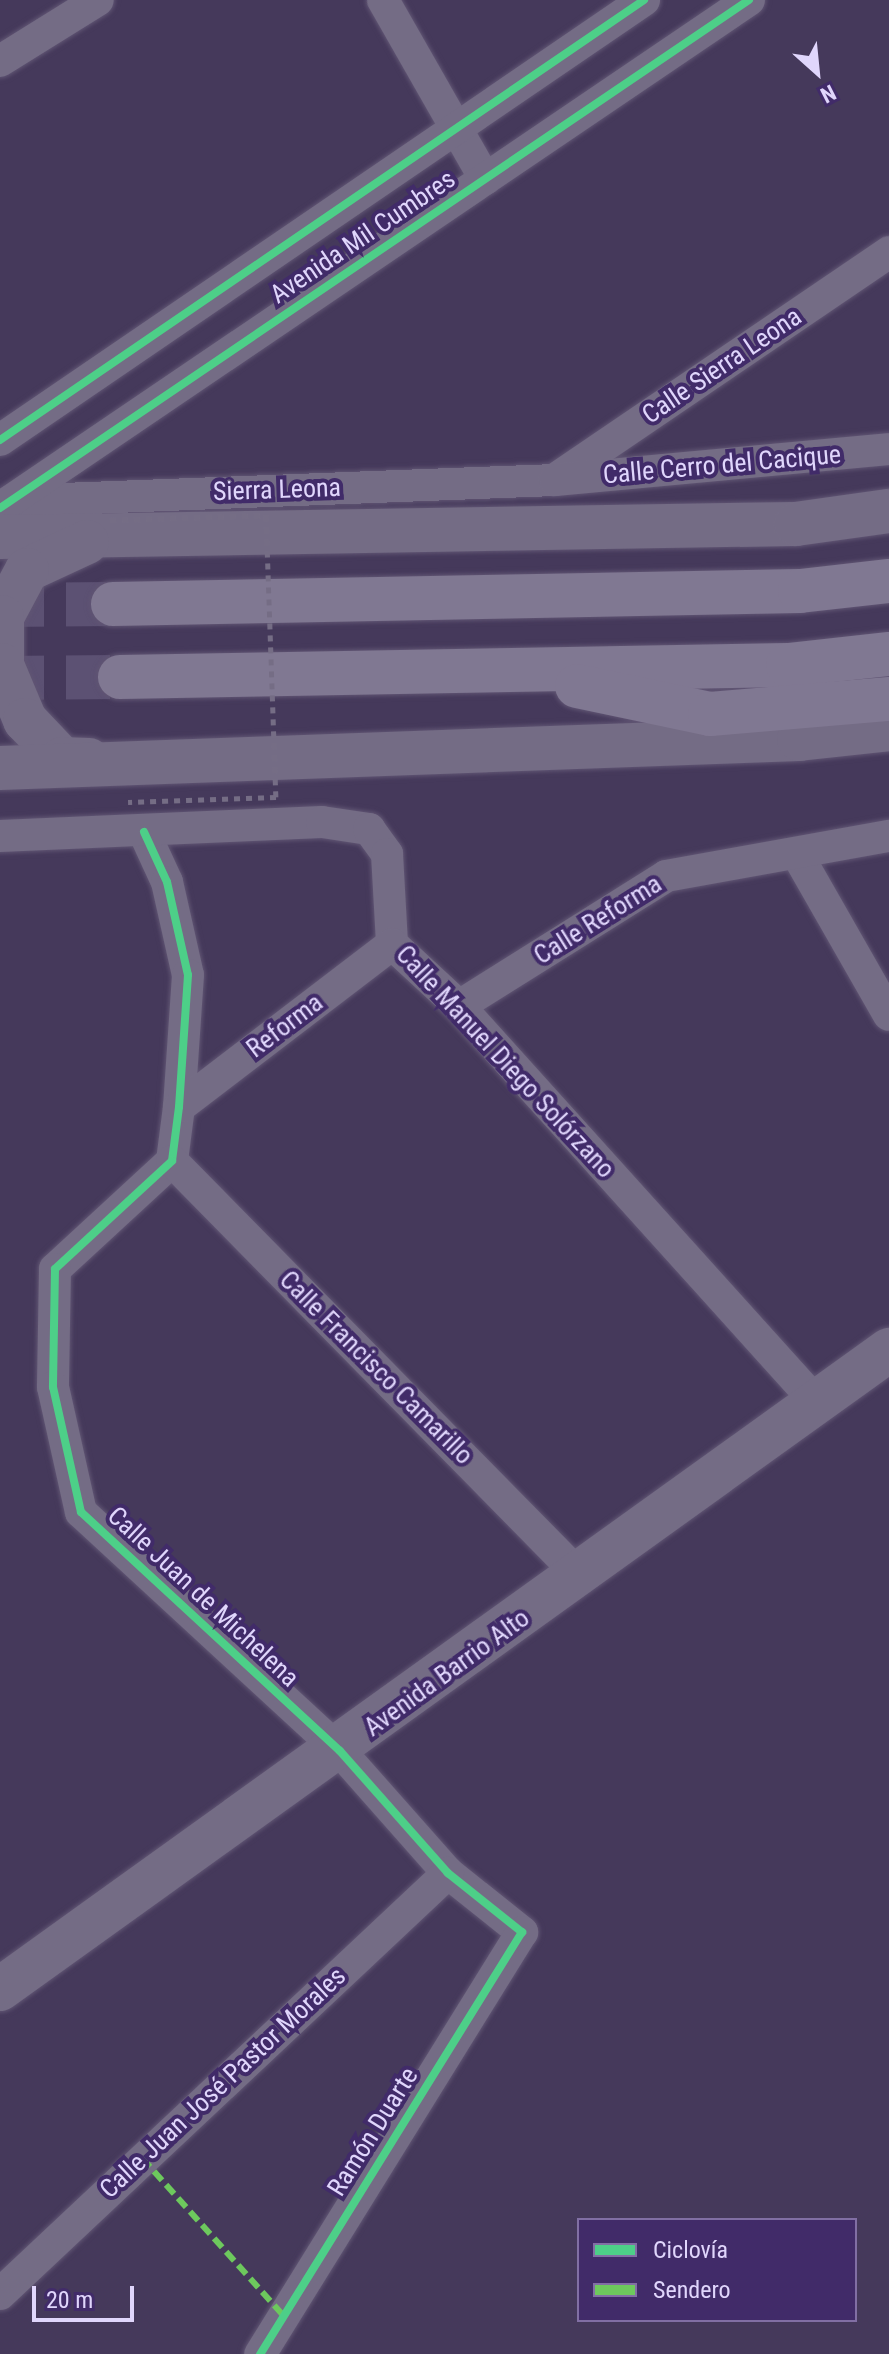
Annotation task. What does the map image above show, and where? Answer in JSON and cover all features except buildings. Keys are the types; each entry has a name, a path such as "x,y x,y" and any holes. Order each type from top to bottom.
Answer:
{"highway":[{"path":"113,604 800,591 889,581"},
{"path":"120,677 788,665 889,654"},
{"path":"504,671 710,714 889,699"}],"main road":[{"path":"2,512 105,528 796,524 889,511"},
{"path":"105,528 27,570 2,617 2,665 25,720 62,759 149,762"},
{"path":"0,768 799,739 889,729"},
{"name":"Avenida Barrio Alto","path":"0,1989 340,1751 889,1350"}],"street":[{"path":"0,61 98,0"},
{"path":"383,0 485,179"},
{"name":"Avenida Mil Cumbres","path":"0,440 644,0"},
{"name":"Avenida Mil Cumbres","path":"2,512 749,0"},
{"name":"Calle Sierra Leona","path":"555,480 889,252"},
{"name":"Calle Cerro del Cacique","path":"555,480 889,449"},
{"name":"Sierra Leona","path":"2,512 555,480"},
{"name":"Calle Manuel Diego Solórzano","path":"0,836 322,822 369,829 387,854 392,944 459,1006 817,1403"},
{"path":"144,832 167,882 188,975 172,1161"},
{"name":"Calle Reforma","path":"459,1006 666,876 889,836"},
{"path":"797,854 876,966 889,1015"},
{"name":"Reforma","path":"179,1107 392,944"},
{"name":"Calle Francisco Camarillo","path":"172,1161 580,1576"},
{"name":"Calle Juan de Michelena","path":"172,1161 55,1269 53,1387 81,1512 340,1751 448,1873 522,1932"},
{"name":"Calle Juan José Pastor Morales","path":"0,2294 448,1873"},
{"name":"Ramón Duarte","path":"260,2354 522,1932"}],"path":[{"path":"105,528 266,515 276,797 128,802"}],"tunnel":[{"path":"0,605 113,604"},
{"path":"0,678 120,677"}],"marked path":[{"path":"142,2158 282,2314"}],"cycle path":[{"path":"0,440 644,0"},
{"path":"0,508 749,0"},
{"path":"144,832 167,882 188,975 179,1107 172,1161 55,1269 53,1387 81,1512 340,1751 448,1873 522,1932 260,2354"}]}
